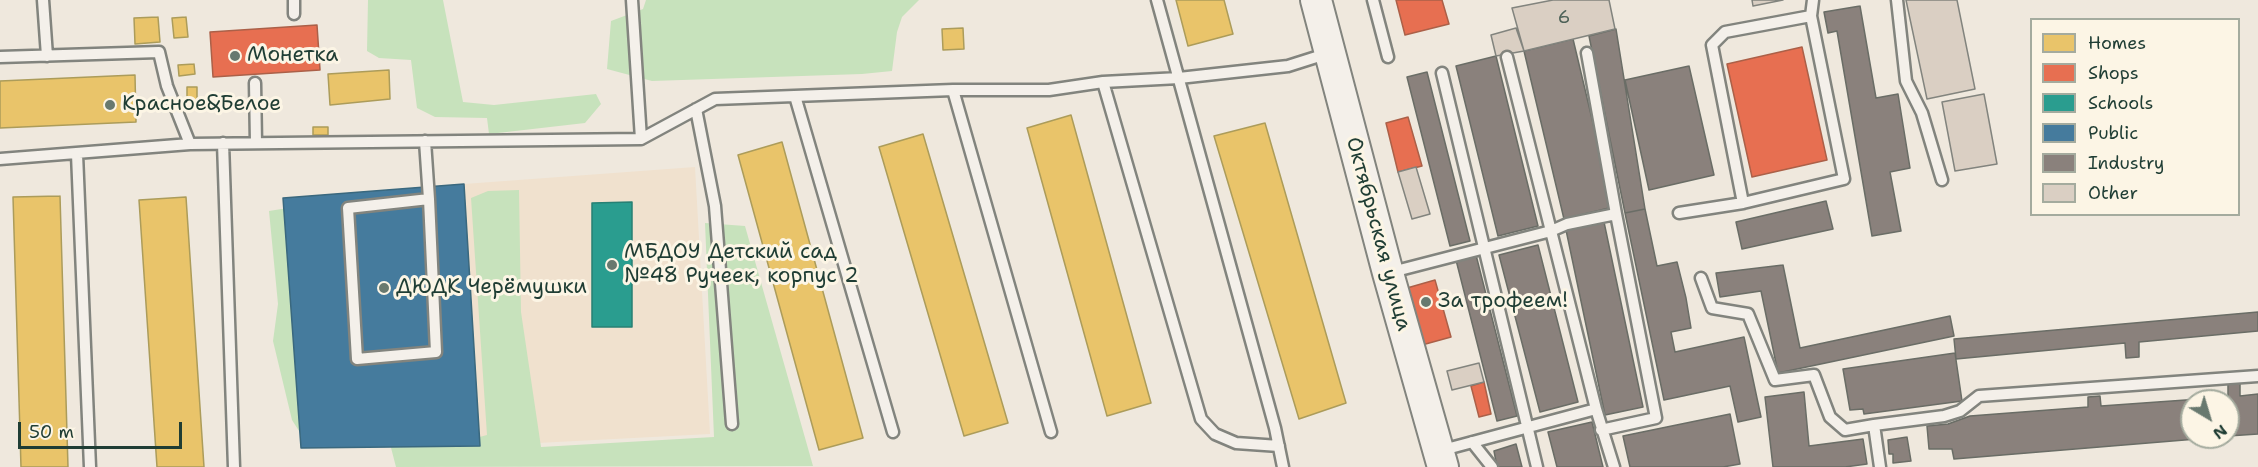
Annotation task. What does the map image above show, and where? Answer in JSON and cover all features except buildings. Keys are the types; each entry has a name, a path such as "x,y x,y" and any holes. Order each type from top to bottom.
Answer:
{"main road":[{"name":"Октябрьская улица","path":"1316,0 1388,273 1441,459"}],"lane":[{"path":"43,0 47,56"},
{"path":"294,0 294,14"},
{"path":"632,0 641,139"},
{"path":"1157,0 1283,467"},
{"path":"1373,0 1388,57"},
{"path":"1679,213 1743,203 1844,179 1811,15 1813,0"},
{"path":"1897,0 1906,81 1922,113 1942,180"},
{"path":"1743,203 1712,45 1725,32 1811,15"},
{"path":"0,57 159,52 167,86 190,144"},
{"path":"0,159 190,144 641,139 715,99 953,90 1049,90 1103,82 1179,78 1287,66 1329,53"},
{"path":"1587,53 1656,418 1601,430"},
{"path":"1507,57 1601,430 1614,467"},
{"path":"1442,73 1537,467"},
{"path":"1103,82 1201,419 1215,434 1236,443 1279,446"},
{"path":"255,83 256,143"},
{"path":"953,90 1051,432"},
{"path":"795,96 893,432"},
{"path":"696,109 715,206 732,424"},
{"path":"425,141 429,199 436,352 357,359 348,208 429,199"},
{"path":"223,143 234,467"},
{"path":"77,154 90,467"},
{"path":"1388,273 1551,231 1567,224 1616,214"},
{"path":"1701,278 1712,308 1748,314 1774,380 1814,375 1830,417 1845,430 1944,416 1960,411 1978,396 2258,376"},
{"path":"1441,459 1472,442 1596,410"},
{"path":"1874,425 1880,467"},
{"path":"1472,442 1492,467"}],"shaded area":[{"path":"695,167 710,434 480,446 464,184"}],"green space":[{"path":"368,0 443,0 463,102 494,105 596,94 601,104 585,123 489,134 487,118 435,117 417,108 411,60 379,58 367,51"},
{"path":"646,0 919,0 902,17 897,32 892,71 652,81 607,69 611,21 643,9"},
{"path":"519,190 521,312 541,447 714,437 705,223 745,226 813,466 396,467 389,440 306,442 292,420 273,341 278,304 269,211 294,207 468,440 487,435 471,198 488,191"}],"place":[{"name":"Монетка","path":"235,56"},
{"name":"Красное&Белое","path":"110,105"},
{"name":"МБДОУ Детский сад №48 Ручеек, корпус 2","path":"612,265"},
{"name":"ДЮДК Черёмушки","path":"384,288"},
{"name":"За трофеем!","path":"1426,302"}]}
